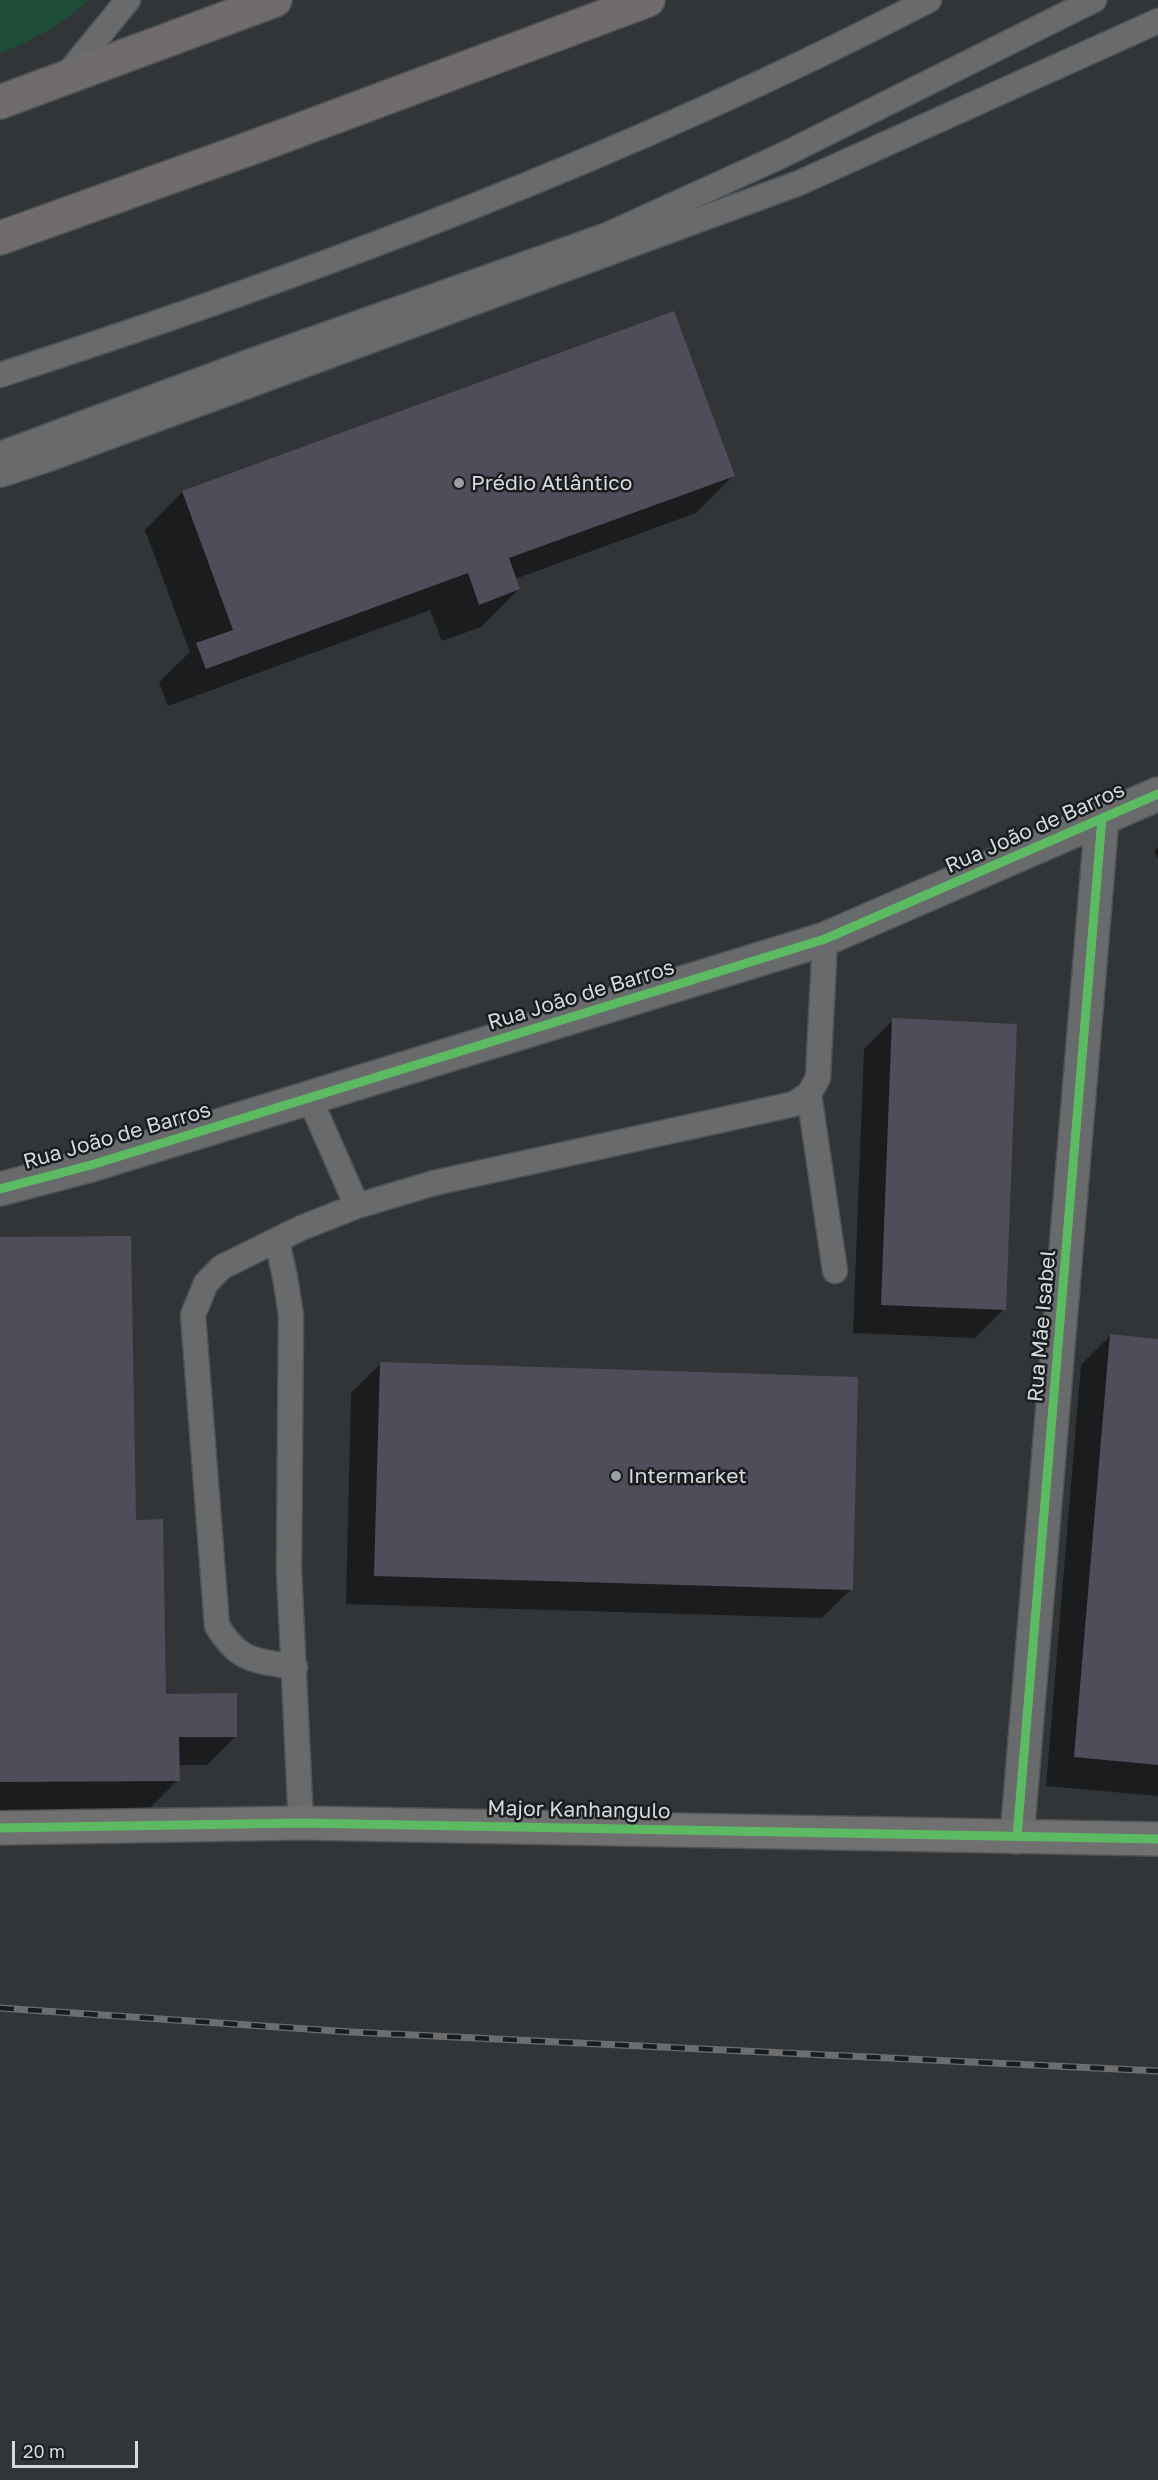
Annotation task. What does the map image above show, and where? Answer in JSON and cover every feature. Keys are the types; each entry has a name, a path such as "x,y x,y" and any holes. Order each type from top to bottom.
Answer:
{"main road":[{"path":"0,102 275,0"},
{"path":"0,238 262,144 648,0"}],"street":[{"name":"Rua João de Barros","path":"0,1189 91,1165 825,939 1158,794"},
{"name":"Rua Mãe Isabel","path":"1017,1837 1102,818"},
{"name":"Major Kanhangulo","path":"0,1828 301,1823 1158,1839"}],"lane":[{"path":"62,80 128,0"},
{"path":"0,375 399,237 566,170 750,88 929,0"},
{"path":"0,454 250,361 607,235 781,156 1094,0"},
{"path":"0,475 799,183 1158,21"},
{"path":"295,1667 245,1658 228,1644 217,1626 194,1315 206,1283 222,1267 301,1228 357,1206 434,1183 794,1104 809,1094 818,1078 825,939"},
{"path":"809,1094 835,1271"},
{"path":"309,1097 357,1206"},
{"path":"277,1241 291,1315 289,1570 301,1823"}],"green space":[{"path":"0,0 89,0 47,31 0,53"}],"building":[{"name":"Prédio Atlântico","path":"674,311 735,476 509,558 520,589 479,605 468,573 206,669 196,643 233,630 182,491"},
{"path":"892,1018 1017,1024 1006,1310 881,1305"},
{"path":"131,1236 136,1520 163,1519 166,1694 237,1693 237,1737 179,1737 180,1781 0,1782 0,1237"},
{"path":"1110,1334 1158,1339 1158,1765 1074,1757"},
{"name":"Intermarket","path":"380,1362 858,1377 853,1590 374,1576"}],"railway":[{"path":"0,2008 351,2032 1158,2071"}],"cycle path":[{"path":"0,1189 91,1165 825,939 1158,794"},
{"path":"1017,1837 1102,818"},
{"path":"0,1828 301,1823 1158,1839"}],"place":[{"name":"Prédio Atlântico","path":"459,483"},
{"name":"Intermarket","path":"616,1476"}]}
